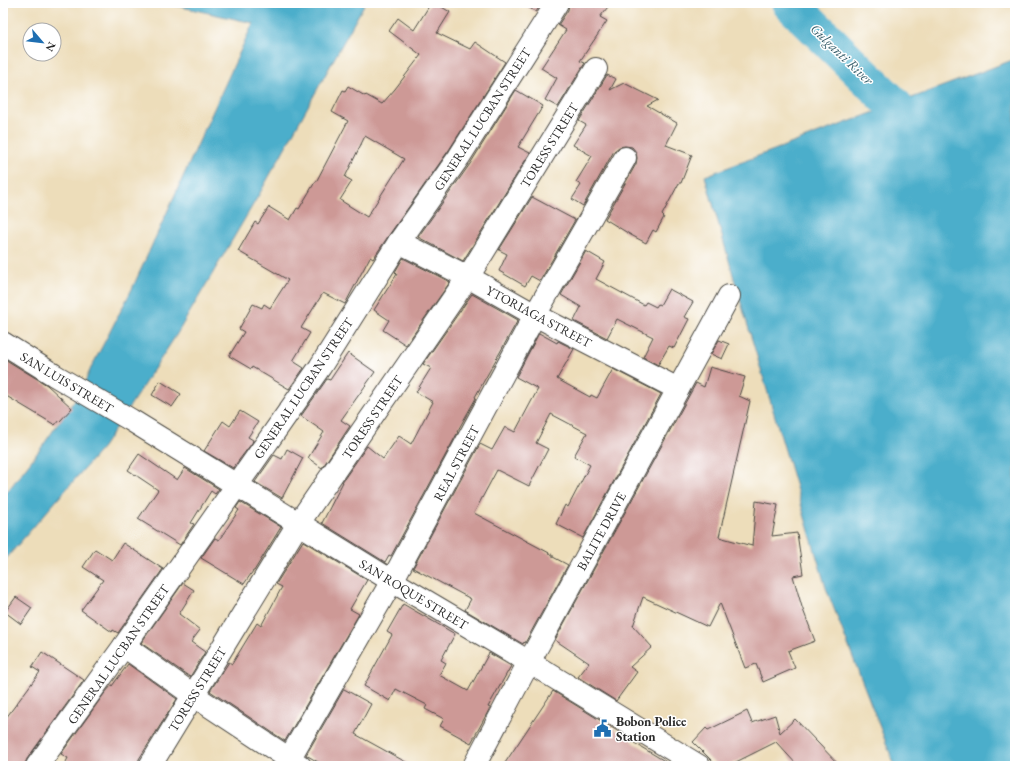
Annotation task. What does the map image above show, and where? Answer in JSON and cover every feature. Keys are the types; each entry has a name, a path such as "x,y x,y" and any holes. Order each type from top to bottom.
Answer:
{"street":[{"name":"GENERAL LUCBAN STREET","path":"37,766 124,646 320,367 399,242 459,157 557,3"},
{"name":"TORESS STREET","path":"150,766 298,524 468,277 596,69"},
{"name":"REAL STREET","path":"291,764 392,581 535,315 625,158"},
{"name":"YTORIAGA STREET","path":"399,242 678,389"},
{"name":"BALITE DRIVE","path":"474,766 529,662 729,296"},
{"name":"SAN LUIS STREET","path":"3,344 131,420"},
{"name":"SAN ROQUE STREET","path":"131,420 298,524 529,662 699,766"},
{"path":"124,646 291,764"}],"water":[{"path":"164,3 365,3 260,193 177,334 103,447 3,562 3,497 41,448 81,391 91,368 132,289 253,23"},
{"path":"1015,59 1015,766 895,766 826,588 705,176"}],"building":[{"path":"431,3 435,3 450,12 437,33 470,49 475,42 505,62 449,150 373,259 370,257 345,304 323,293 301,328 310,333 293,361 304,368 289,389 252,367 251,369 229,356 244,332 239,329 253,304 262,308 264,304 270,308 288,280 238,251 255,222 258,224 269,207 290,220 297,208 299,209 316,182 348,121 332,112 343,90 345,91 348,86 382,104 395,89 421,55 389,31 398,18 414,30","holes":["365,136 404,159 367,217 340,200 352,181 345,177"]},
{"path":"521,3 542,3 536,12"},
{"path":"569,3 611,3 600,17 607,21 580,61 585,63 558,107 545,100 557,78 541,68 566,30 558,25 568,10"},
{"path":"607,75 616,79 610,90 624,83 658,100 647,106 677,123 666,145 692,155 681,183 679,183 662,215 664,217 656,232 653,230 646,243 605,219 636,164 636,152 632,147 619,147 614,151 583,206 572,199 581,185 576,182 592,156 573,145 586,125 579,121"},
{"path":"516,90 543,106 518,147 530,153 463,261 418,237 470,164"},
{"path":"532,197 575,220 540,281 531,276 525,286 499,271 507,254 499,250"},
{"path":"586,251 605,262 596,279 644,305 646,302 656,307 658,304 660,305 669,289 693,302 684,317 689,319 674,348 669,346 658,365 643,357 653,337 617,319 607,338 574,321 581,307 561,295"},
{"path":"403,258 450,282 406,345 383,330 389,320 374,310 397,274 395,272"},
{"path":"472,294 518,320 475,397 476,398 391,556 389,555 385,562 322,523 342,482 367,446 383,459 399,436 411,444 433,402 416,392 431,368 423,364"},
{"path":"539,333 557,343 558,341 574,349 557,379 590,397 591,395 597,398 613,369 661,394 583,538 556,524 565,505 568,507 590,465 574,456 587,433 551,414 536,443 548,449 529,486 497,470 474,513 553,555 553,557 568,565 525,643 524,642 523,644 465,610 471,599 413,568 480,444 492,450 505,427 515,432 538,389 516,377"},
{"path":"719,340 729,344 722,359 711,354"},
{"path":"348,353 375,372 341,420 350,426 322,468 308,458 324,432 301,416 327,379 330,380"},
{"path":"3,358 47,385 72,408 55,425 3,394"},
{"path":"710,367 745,377 739,396 750,401 719,537 752,546 756,501 778,505 772,536 797,533 803,574 793,576 802,607 815,641 788,651 795,668 763,682 756,664 745,668 720,603 708,627 643,597 633,626 652,647 630,667 637,672 616,701 578,677 589,663 555,640 696,383 704,387"},
{"path":"160,381 181,394 172,407 152,395"},
{"path":"240,411 258,422 248,437 253,440 252,443 233,468 204,451 223,421 230,426"},
{"path":"287,449 303,458 282,498 255,482 274,455 282,459"},
{"path":"139,454 177,480 185,468 219,489 215,494 211,491 191,523 194,524 180,545 138,519 158,490 128,470"},
{"path":"240,502 281,527 254,571 244,584 201,558 215,538 219,540 239,510 236,508"},
{"path":"303,541 367,580 350,609 359,614 285,741 210,691 229,662 232,664 257,623 261,626 282,587 276,584"},
{"path":"123,543 163,569 118,633 113,630 112,632 81,610 103,580 83,567 95,549 112,560"},
{"path":"183,583 194,590 179,614 200,630 191,642 205,652 190,677 141,643"},
{"path":"16,597 32,608 21,624 5,612"},
{"path":"403,604 455,634 441,660 446,663 439,675 468,691 489,653 511,666 488,707 490,708 471,743 440,726 444,719 425,709 427,705 396,689 390,701 364,686 392,635 387,632"},
{"path":"42,652 84,680 27,759 24,766 3,766 3,722 40,672 32,667"},
{"path":"128,664 177,699 139,759 138,766 64,766 68,758 61,754 104,694 112,686"},
{"path":"344,689 371,704 355,734 413,766 325,766 306,755"},
{"path":"553,691 632,740 631,741 673,766 503,766"},
{"path":"747,711 752,723 775,715 780,733 795,719 840,766 798,766 776,742 728,766 717,766 693,742 706,728 708,730"}],"waterway":[{"name":"Gulganti River","path":"790,3 894,105"}],"place":[{"name":"Bobon Police Station","path":"603,728"}]}
